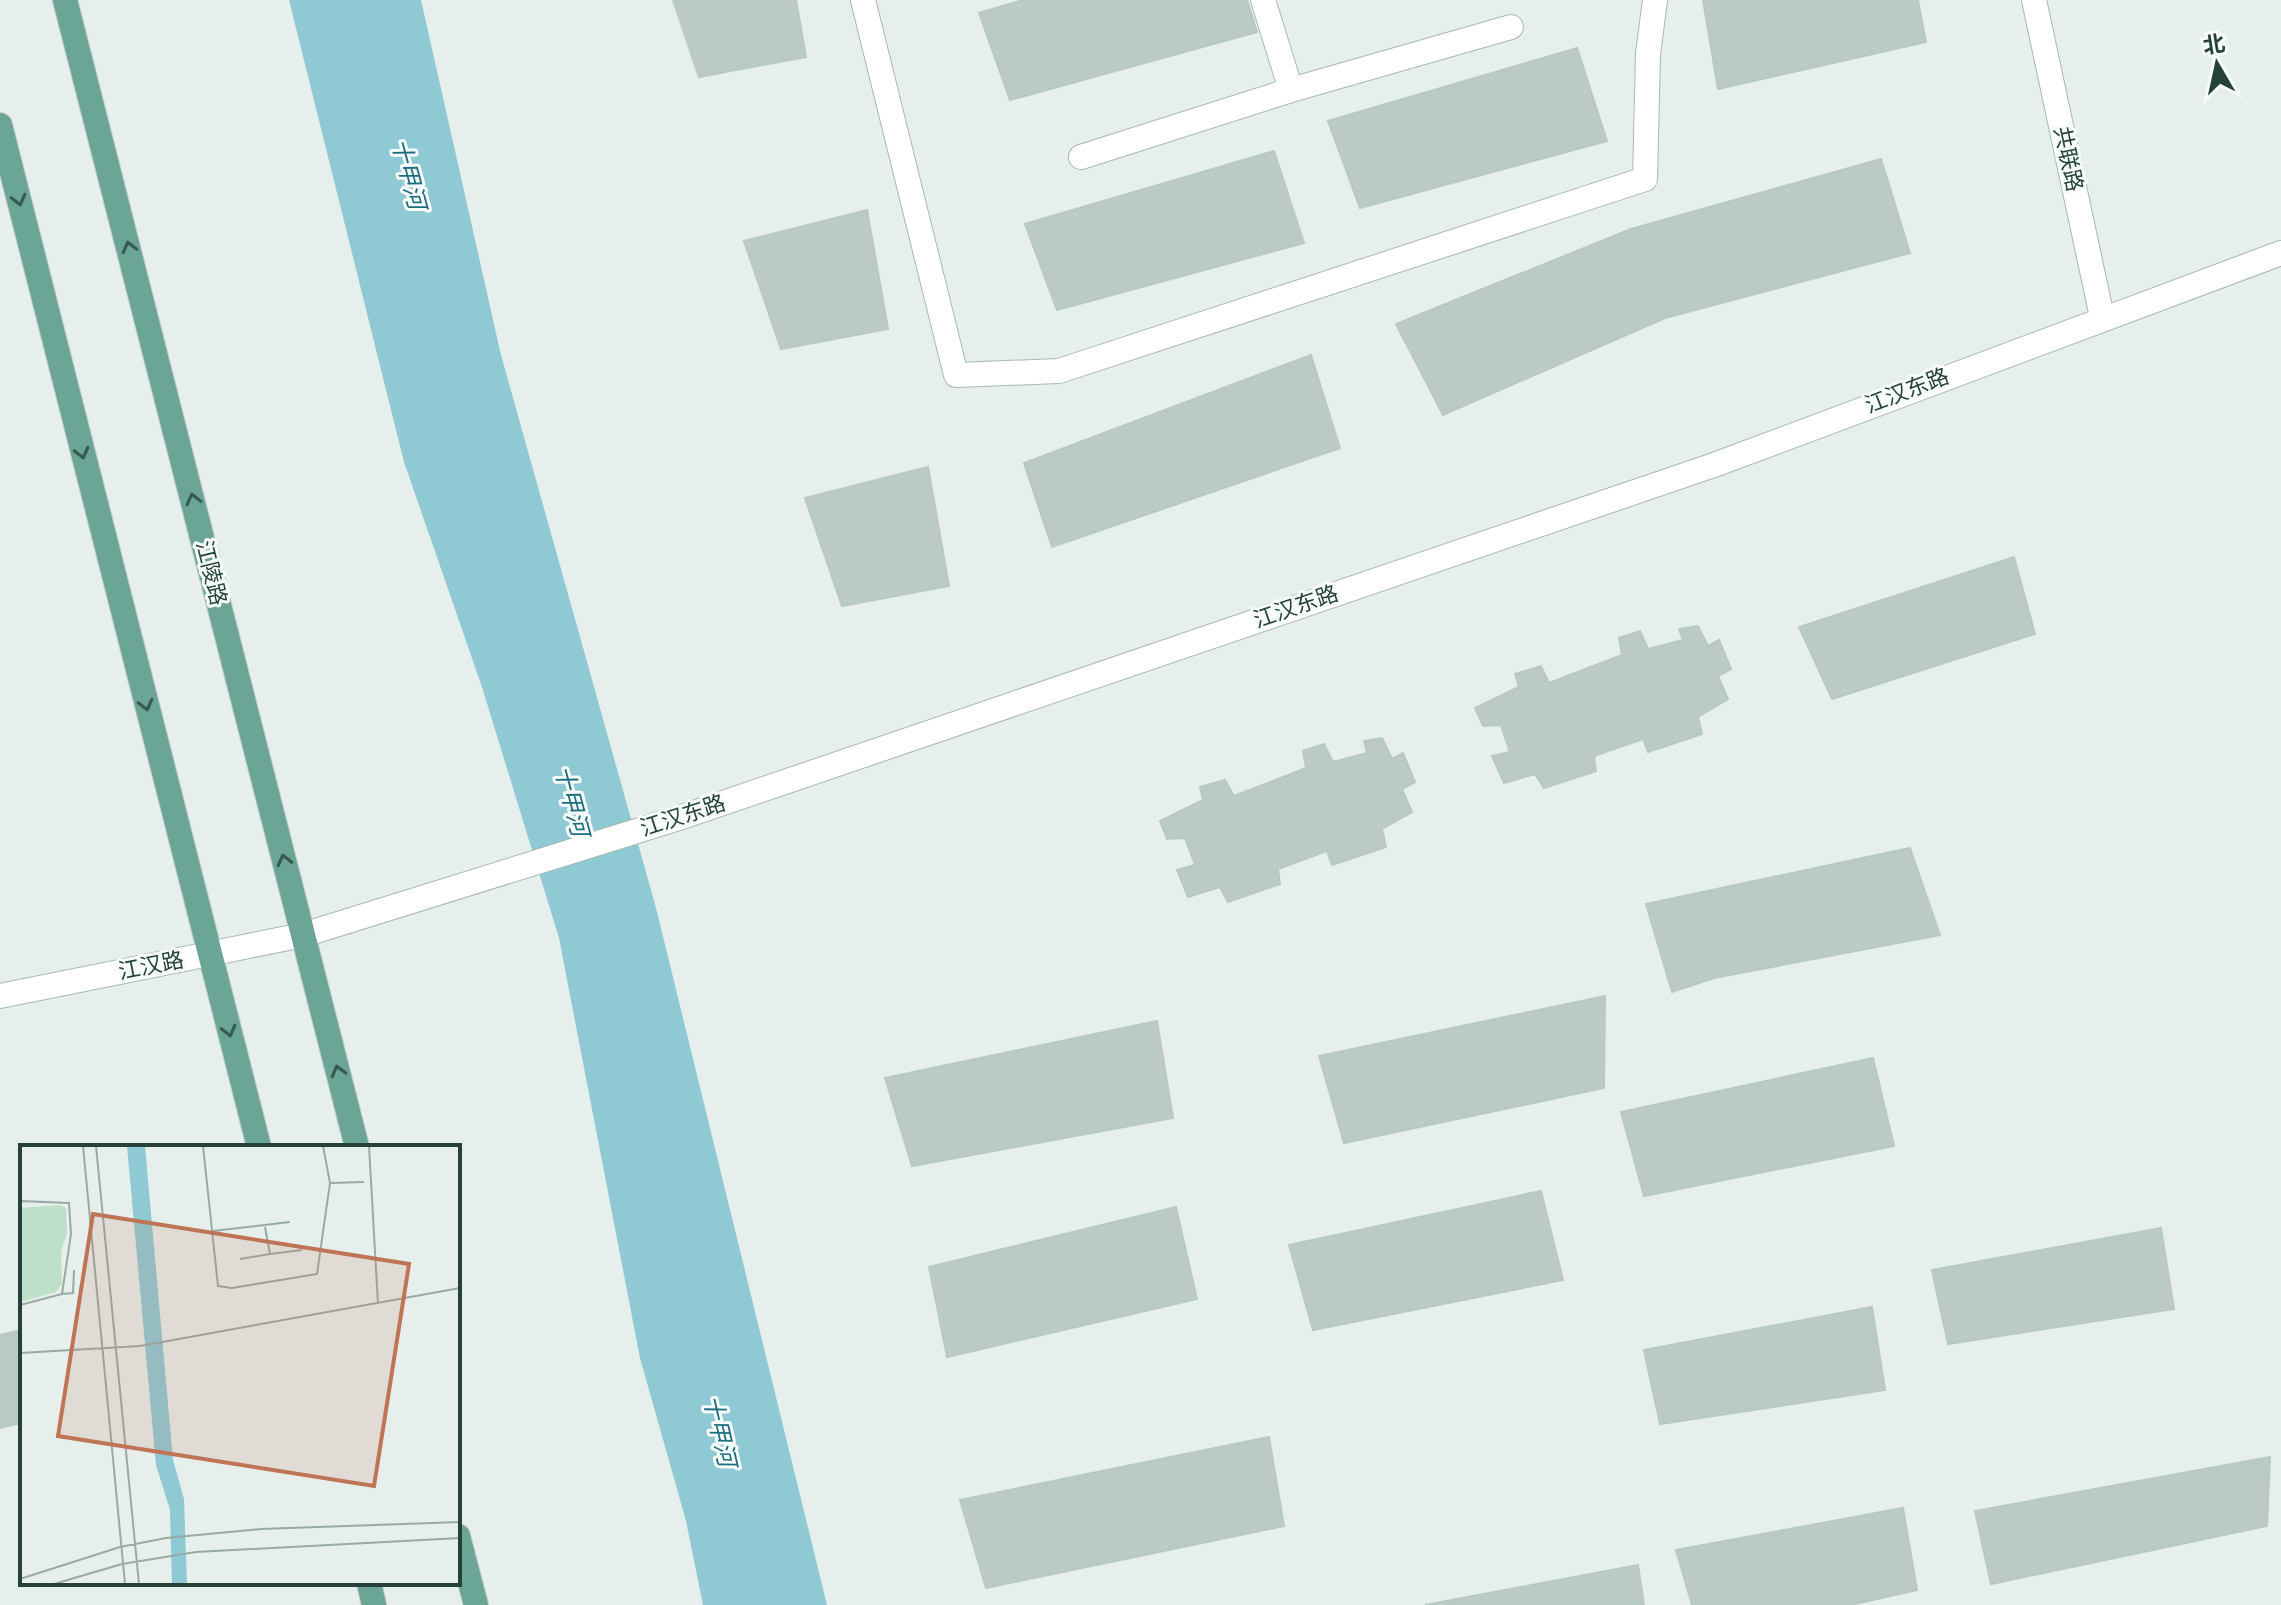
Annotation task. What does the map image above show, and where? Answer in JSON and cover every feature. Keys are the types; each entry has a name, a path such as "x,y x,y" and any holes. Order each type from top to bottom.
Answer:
{"main road":[{"name":"江陵路","path":"65,0 356,1145"},
{"path":"0,125 258,1145"},
{"path":"460,1544 476,1605"},
{"path":"369,1585 374,1605"}],"street":[{"path":"863,0 956,375 1059,371 1645,179 1648,54 1655,0"},
{"path":"1263,0 1291,90"},
{"name":"共联路","path":"2034,0 2102,317"},
{"path":"1081,157 1291,90 1511,27"},
{"name":"江汉东路","path":"303,935 685,816 1714,465 2102,317 2281,253"},
{"name":"江汉路","path":"0,996 303,935"}],"water":[{"name":"十甲河","path":"289,0 421,0 501,355 656,908 827,1605 703,1605 686,1521 640,1358 559,938 482,687 404,462"}],"building":[{"path":"673,0 796,0 806,57 699,77"},
{"path":"1023,0 1247,0 1257,32 1010,100 979,13"},
{"path":"1703,0 1918,0 1926,42 1718,89"},
{"path":"1577,48 1607,141 1360,208 1328,121"},
{"path":"1274,151 1304,243 1057,310 1025,224"},
{"path":"1881,159 1910,253 1665,318 1443,415 1396,324 1631,229"},
{"path":"867,210 888,329 781,349 744,241"},
{"path":"1311,355 1340,448 1052,547 1024,463"},
{"path":"928,467 949,586 842,606 805,498"},
{"path":"2014,557 2035,634 1832,699 1799,627"},
{"path":"1698,626 1708,646 1719,640 1731,669 1718,676 1728,699 1698,717 1702,734 1648,752 1643,739 1594,756 1596,771 1544,788 1535,774 1504,783 1492,756 1510,752 1501,725 1483,726 1475,708 1519,687 1515,674 1541,666 1549,683 1622,655 1619,638 1640,631 1648,649 1683,640 1679,629"},
{"path":"1382,738 1392,759 1403,753 1415,782 1402,789 1412,812 1382,829 1386,847 1332,865 1327,851 1278,869 1280,884 1228,902 1220,887 1188,897 1177,870 1195,865 1185,838 1167,839 1160,821 1203,800 1200,787 1225,780 1234,796 1306,768 1303,751 1324,744 1333,762 1367,753 1364,741"},
{"path":"1910,848 1940,935 1714,978 1672,992 1646,904"},
{"path":"1605,996 1604,1088 1344,1143 1319,1056"},
{"path":"1157,1021 1173,1118 912,1166 885,1078"},
{"path":"1873,1058 1894,1146 1644,1196 1621,1112"},
{"path":"1541,1191 1563,1280 1313,1330 1289,1245"},
{"path":"1176,1207 1197,1299 947,1357 929,1267"},
{"path":"2161,1228 2174,1309 1948,1344 1932,1270"},
{"path":"1872,1307 1885,1390 1660,1424 1644,1350"},
{"path":"20,1330 20,1423 0,1428 0,1335"},
{"path":"1269,1437 1284,1526 986,1588 960,1500"},
{"path":"2270,1457 2267,1526 1991,1584 1975,1511"},
{"path":"1903,1508 1917,1590 1851,1605 1692,1605 1676,1550"},
{"path":"1638,1565 1644,1605 1425,1605"}]}
